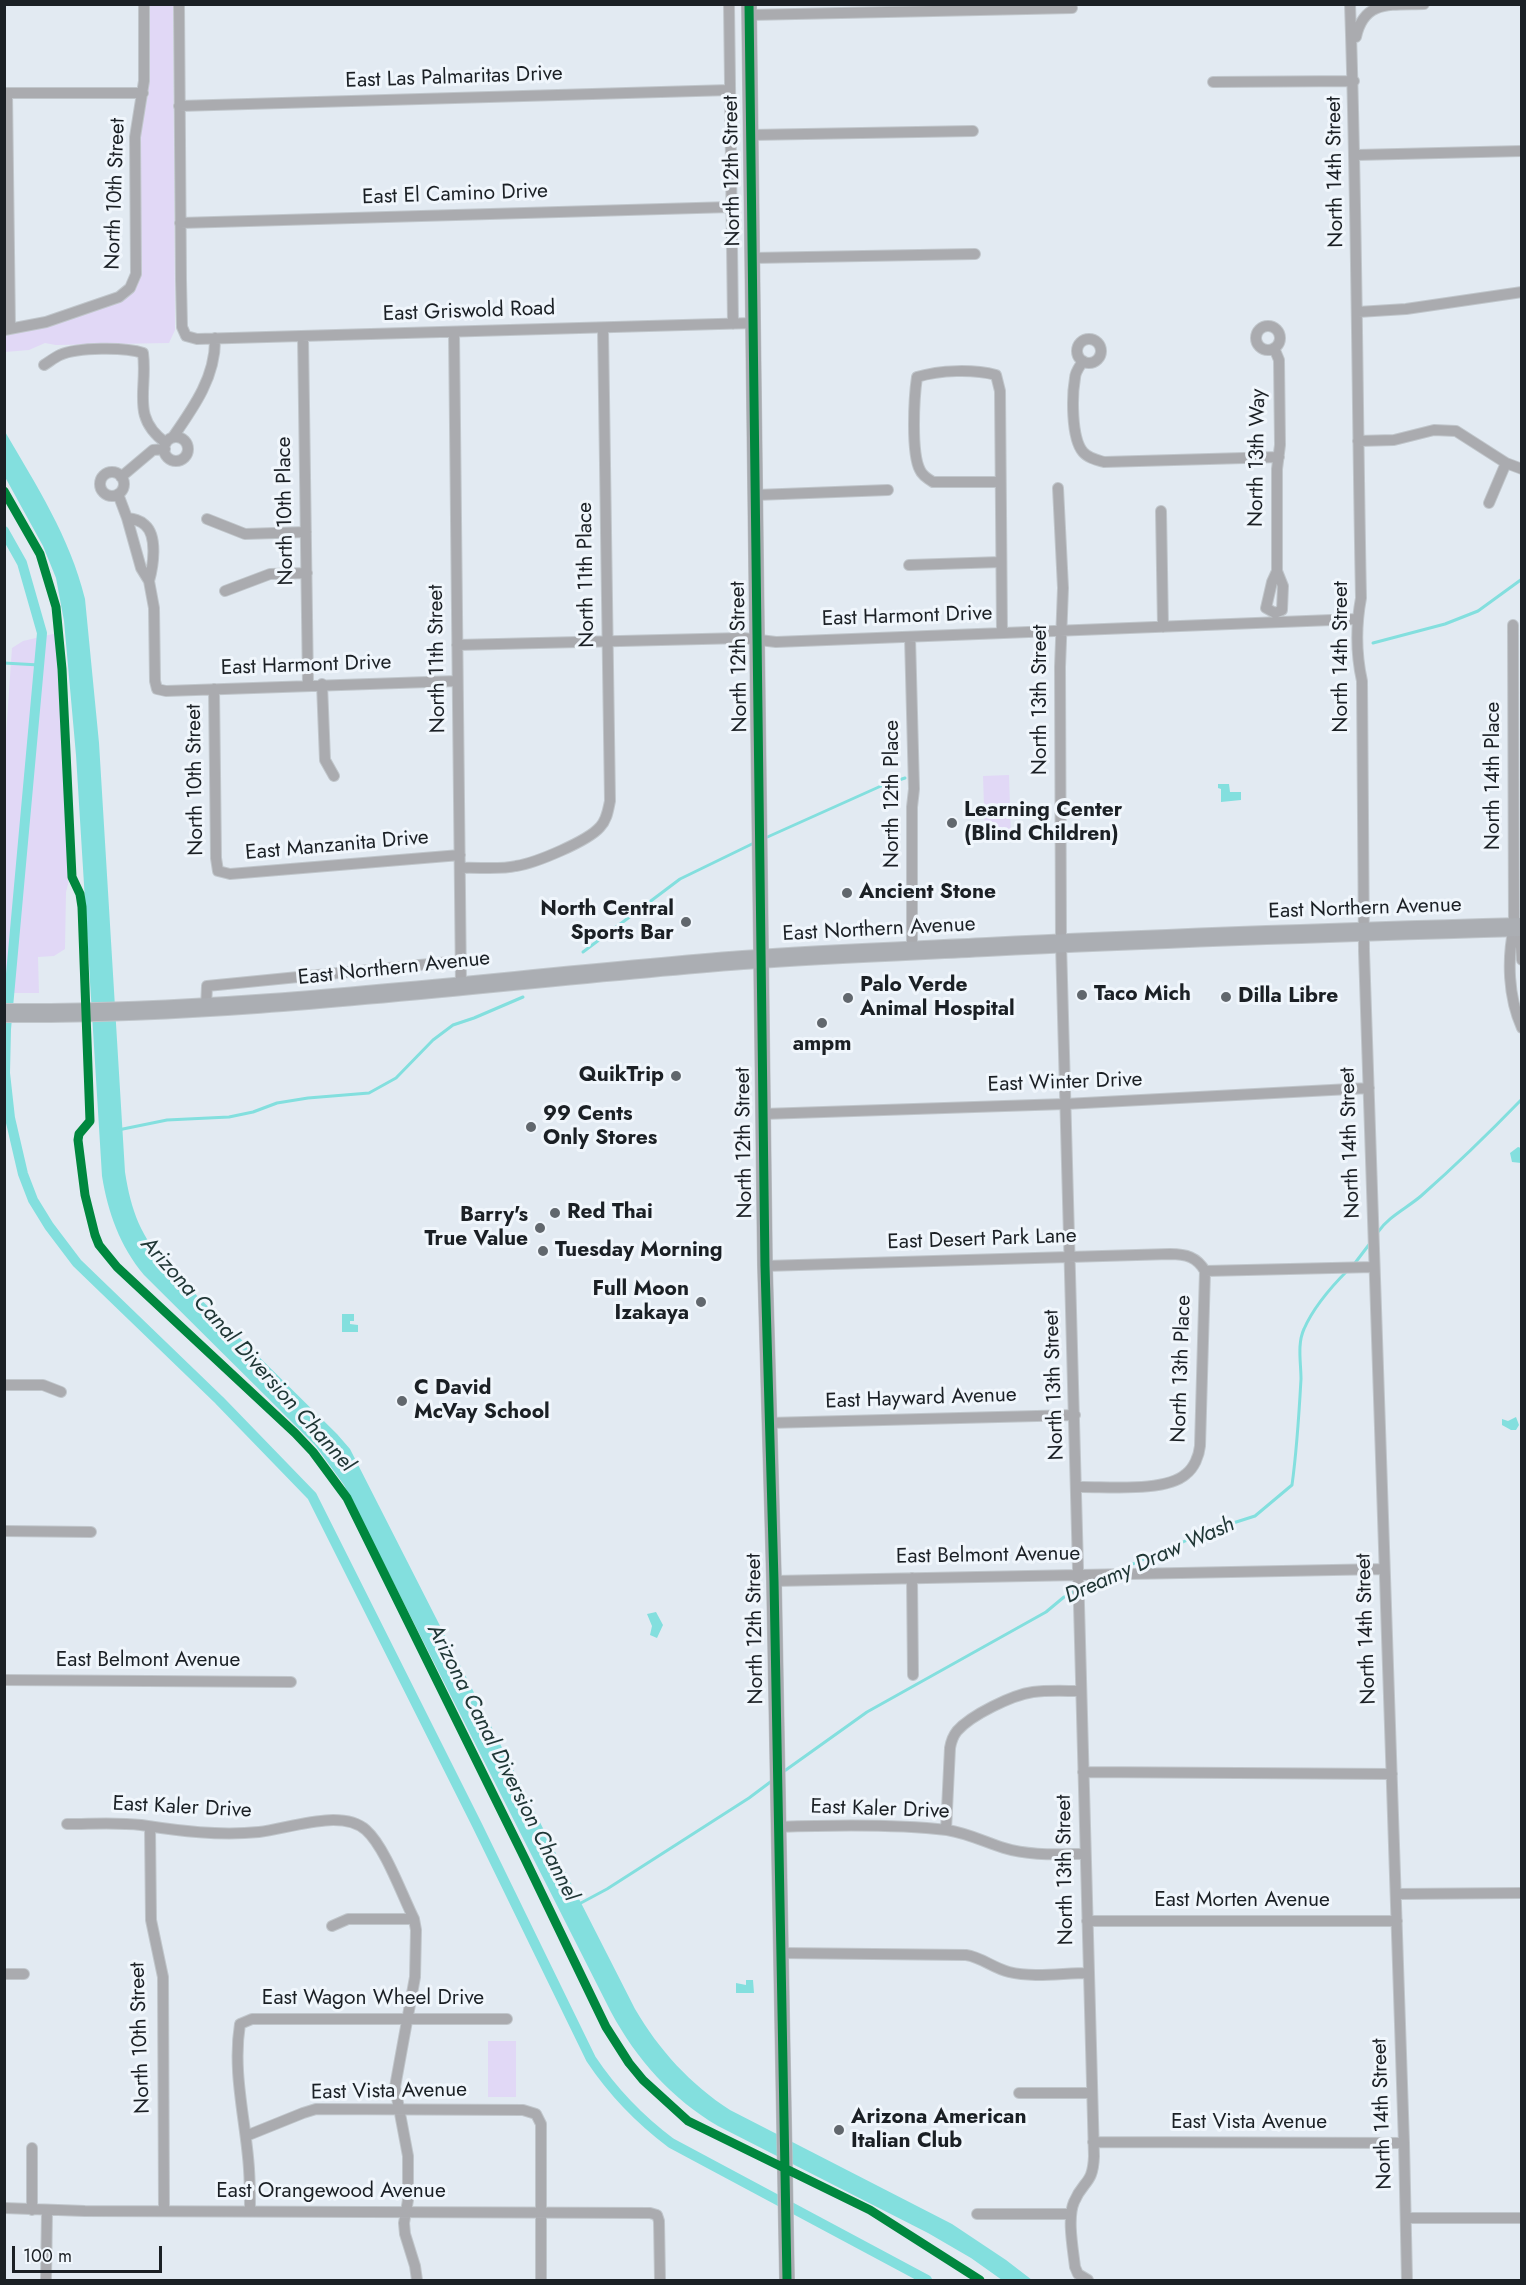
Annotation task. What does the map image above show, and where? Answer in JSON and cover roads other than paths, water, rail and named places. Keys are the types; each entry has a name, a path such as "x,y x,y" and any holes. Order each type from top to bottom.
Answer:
{"main road":[{"name":"East Northern Avenue","path":"12,1014 92,1014 206,1008 761,959 1364,930 1518,927"}],"street":[{"name":"North 10th Street","path":"7,329 46,322 119,297 130,288 136,274 135,137 143,93 144,4"},
{"path":"179,4 180,223"},
{"name":"North 12th Street","path":"729,4 733,324"},
{"name":"North 14th Street","path":"1350,4 1356,155 1361,598 1357,619 1362,681 1364,930 1407,2280"},
{"path":"1352,56 1359,23 1372,7 1424,4"},
{"path":"749,10 1072,8"},
{"name":"North 12th Street","path":"749,10 765,1266 774,1581 787,2280"},
{"path":"1214,82 1354,81"},
{"name":"East Las Palmaritas Drive","path":"179,106 730,90"},
{"path":"7,329 6,93 143,93"},
{"path":"750,135 973,131"},
{"path":"1356,155 1521,151"},
{"name":"East El Camino Drive","path":"180,223 731,207"},
{"name":"East Griswold Road","path":"180,223 182,327 186,336 197,339 753,323"},
{"path":"752,258 975,254"},
{"path":"1358,312 1406,309 1521,292"},
{"name":"North 11th Place","path":"460,868 515,867 531,862 586,838 605,820 610,801 603,328"},
{"name":"North 11th Street","path":"453,332 461,986"},
{"name":"North 10th Place","path":"303,336 308,685"},
{"path":"44,365 60,355 75,351 133,350 142,353 144,418 153,432 168,443 210,376 216,354 215,338"},
{"name":"North 13th Way","path":"1274,348 1279,360 1280,445 1277,469 1276,571 1282,586 1282,610 1275,618"},
{"path":"1083,361 1075,376 1074,428 1083,452 1093,459 1104,462 1279,457"},
{"path":"1000,482 933,482 920,472 915,458 917,377 930,373 984,372 996,375 1000,391 1002,633"},
{"path":"1358,441 1394,440 1434,430 1456,431 1506,463 1521,469"},
{"name":"North 10th Street","path":"157,689 154,608 148,581 141,568 118,494 111,496 105,494 101,488 101,480 105,475 112,473 121,477 153,450 168,443"},
{"path":"1489,503 1506,463"},
{"path":"118,494 124,486 121,477"},
{"name":"North 13th Street","path":"1059,488 1063,578 1061,943 1093,2142 1093,2172 1074,2201 1071,2214 1075,2267 1078,2274 1088,2280"},
{"path":"756,495 888,490"},
{"path":"1161,511 1163,627"},
{"name":"North 10th Street","path":"127,518 143,523 151,534 152,568 148,581"},
{"path":"207,519 245,534 306,532"},
{"path":"909,565 1000,562"},
{"path":"225,591 270,574 307,573"},
{"name":"East Harmont Drive","path":"457,645 743,638 776,642 1163,627 1275,618 1357,619"},
{"name":"North 14th Place","path":"1513,625 1518,927 1521,960"},
{"name":"North 12th Place","path":"910,637 914,789 912,951"},
{"name":"East Harmont Drive","path":"157,689 166,691 457,681"},
{"path":"322,684 325,759 334,776"},
{"name":"North 10th Street","path":"214,689 218,871"},
{"name":"East Manzanita Drive","path":"218,871 230,874 460,855"},
{"name":"North 14th Place","path":"1518,927 1509,950 1512,993 1521,1028"},
{"name":"East Northern Avenue","path":"206,1008 207,986 460,961"},
{"name":"East Winter Drive","path":"763,1114 1065,1104 1369,1088"},
{"name":"East Desert Park Lane","path":"765,1266 1181,1254 1202,1266 1374,1267"},
{"name":"North 13th Place","path":"1077,1487 1164,1484 1185,1475 1194,1465 1200,1446 1202,1266"},
{"path":"4,1385 43,1385 61,1392"},
{"name":"East Hayward Avenue","path":"768,1423 1075,1415"},
{"path":"4,1531 91,1532"},
{"name":"East Belmont Avenue","path":"774,1581 1384,1569"},
{"path":"912,1578 913,1676"},
{"name":"East Belmont Avenue","path":"4,1680 291,1682"},
{"path":"946,1830 948,1738 965,1724 1016,1696 1033,1692 1080,1691"},
{"path":"1083,1772 1392,1774"},
{"name":"East Kaler Drive","path":"67,1824 123,1824 184,1832 234,1833 259,1832 313,1821 349,1823 365,1829 378,1845 414,1918"},
{"name":"North 10th Street","path":"150,1827 151,1920 163,1977 164,2211"},
{"name":"East Kaler Drive","path":"778,1827 946,1830 1029,1854 1085,1854"},
{"path":"1396,1893 1521,1893"},
{"path":"332,1926 348,1919 414,1918 415,1977 395,2086 408,2156 405,2234 417,2280"},
{"name":"East Morten Avenue","path":"1087,1921 1397,1921"},
{"path":"780,1953 966,1955 1008,1972 1027,1975 1088,1973"},
{"path":"4,1974 24,1974"},
{"name":"East Wagon Wheel Drive","path":"246,2136 239,2086 240,2024 252,2019 507,2019"},
{"path":"1019,2093 1091,2093"},
{"name":"East Vista Avenue","path":"246,2136 316,2109 523,2110 536,2114 541,2124 540,2213"},
{"path":"246,2136 250,2211"},
{"name":"East Vista Avenue","path":"1093,2142 1404,2143"},
{"path":"32,2148 32,2210"},
{"name":"East Orangewood Avenue","path":"4,2208 650,2213 657,2215 659,2221 660,2280"},
{"path":"46,2280 47,2210"},
{"path":"540,2213 541,2280"},
{"path":"977,2214 1071,2214"},
{"path":"1406,2218 1521,2218"}],"water":[{"name":"Arizona Canal Diversion Channel","path":"4,430 40,491 61,533 79,576 85,599 99,743 125,1172 130,1199 144,1234 168,1267 350,1449 635,2009 654,2038 676,2065 715,2100 730,2110 952,2224 1032,2280 1002,2280 971,2258 928,2233 718,2126 685,2103 644,2062 611,2012 344,1485 315,1445 144,1275 128,1252 116,1228 102,1176 76,755 64,621 56,578 43,546 5,477"},
{"path":"1218,784 1229,784 1230,792 1241,792 1241,800 1221,802 1221,789 1218,788"},
{"path":"1518,1147 1521,1148 1521,1163 1512,1162 1510,1153"},
{"path":"342,1314 354,1314 354,1321 350,1321 350,1324 358,1325 358,1332 342,1332"},
{"path":"1516,1417 1519,1425 1516,1430 1502,1425 1502,1419 1508,1421"},
{"path":"656,1612 663,1625 657,1638 650,1635 652,1626 647,1614"},
{"path":"746,1980 753,1980 754,1993 736,1993 736,1983 746,1985"}],"waterway":[{"path":"4,531 22,563 42,633 6,1029 5,1073 10,1118 23,1174 33,1200 77,1263 219,1400 312,1496 591,2059 608,2083 637,2115 671,2143 927,2280"},
{"path":"1373,643 1445,624 1478,611 1522,579"},
{"path":"4,663 39,665"},
{"path":"763,839 881,786 905,778"},
{"path":"583,952 680,879 754,843"},
{"path":"118,1130 167,1120 229,1117 253,1112 277,1103 308,1098 369,1093 396,1078 433,1040 453,1025 523,997"},
{"name":"Dreamy Draw Wash","path":"1378,1232 1485,1137 1522,1099"},
{"name":"Dreamy Draw Wash","path":"1355,1263 1371,1242"},
{"name":"Dreamy Draw Wash","path":"1119,1570 1208,1531 1255,1516 1292,1485 1299,1419 1302,1335 1318,1305 1348,1270"},
{"name":"Dreamy Draw Wash","path":"1081,1589 1102,1578"},
{"name":"Dreamy Draw Wash","path":"783,1772 867,1712 1046,1612 1075,1591"},
{"name":"Dreamy Draw Wash","path":"579,1904 607,1889 749,1798 773,1780"}],"place":[{"name":"Learning Center (Blind Children)","path":"952,823"},
{"name":"Ancient Stone","path":"847,893"},
{"name":"North Central Sports Bar","path":"686,922"},
{"name":"Taco Mich","path":"1082,995"},
{"name":"Dilla Libre","path":"1226,997"},
{"name":"Palo Verde Animal Hospital","path":"848,998"},
{"name":"ampm","path":"822,1023"},
{"name":"QuikTrip","path":"676,1076"},
{"name":"99 Cents Only Stores","path":"531,1127"},
{"name":"Red Thai","path":"555,1213"},
{"name":"Barry's True Value","path":"540,1228"},
{"name":"Tuesday Morning","path":"543,1251"},
{"name":"Full Moon Izakaya","path":"701,1302"},
{"name":"C David McVay School","path":"402,1401"},
{"name":"Arizona American Italian Club","path":"839,2130"}]}
